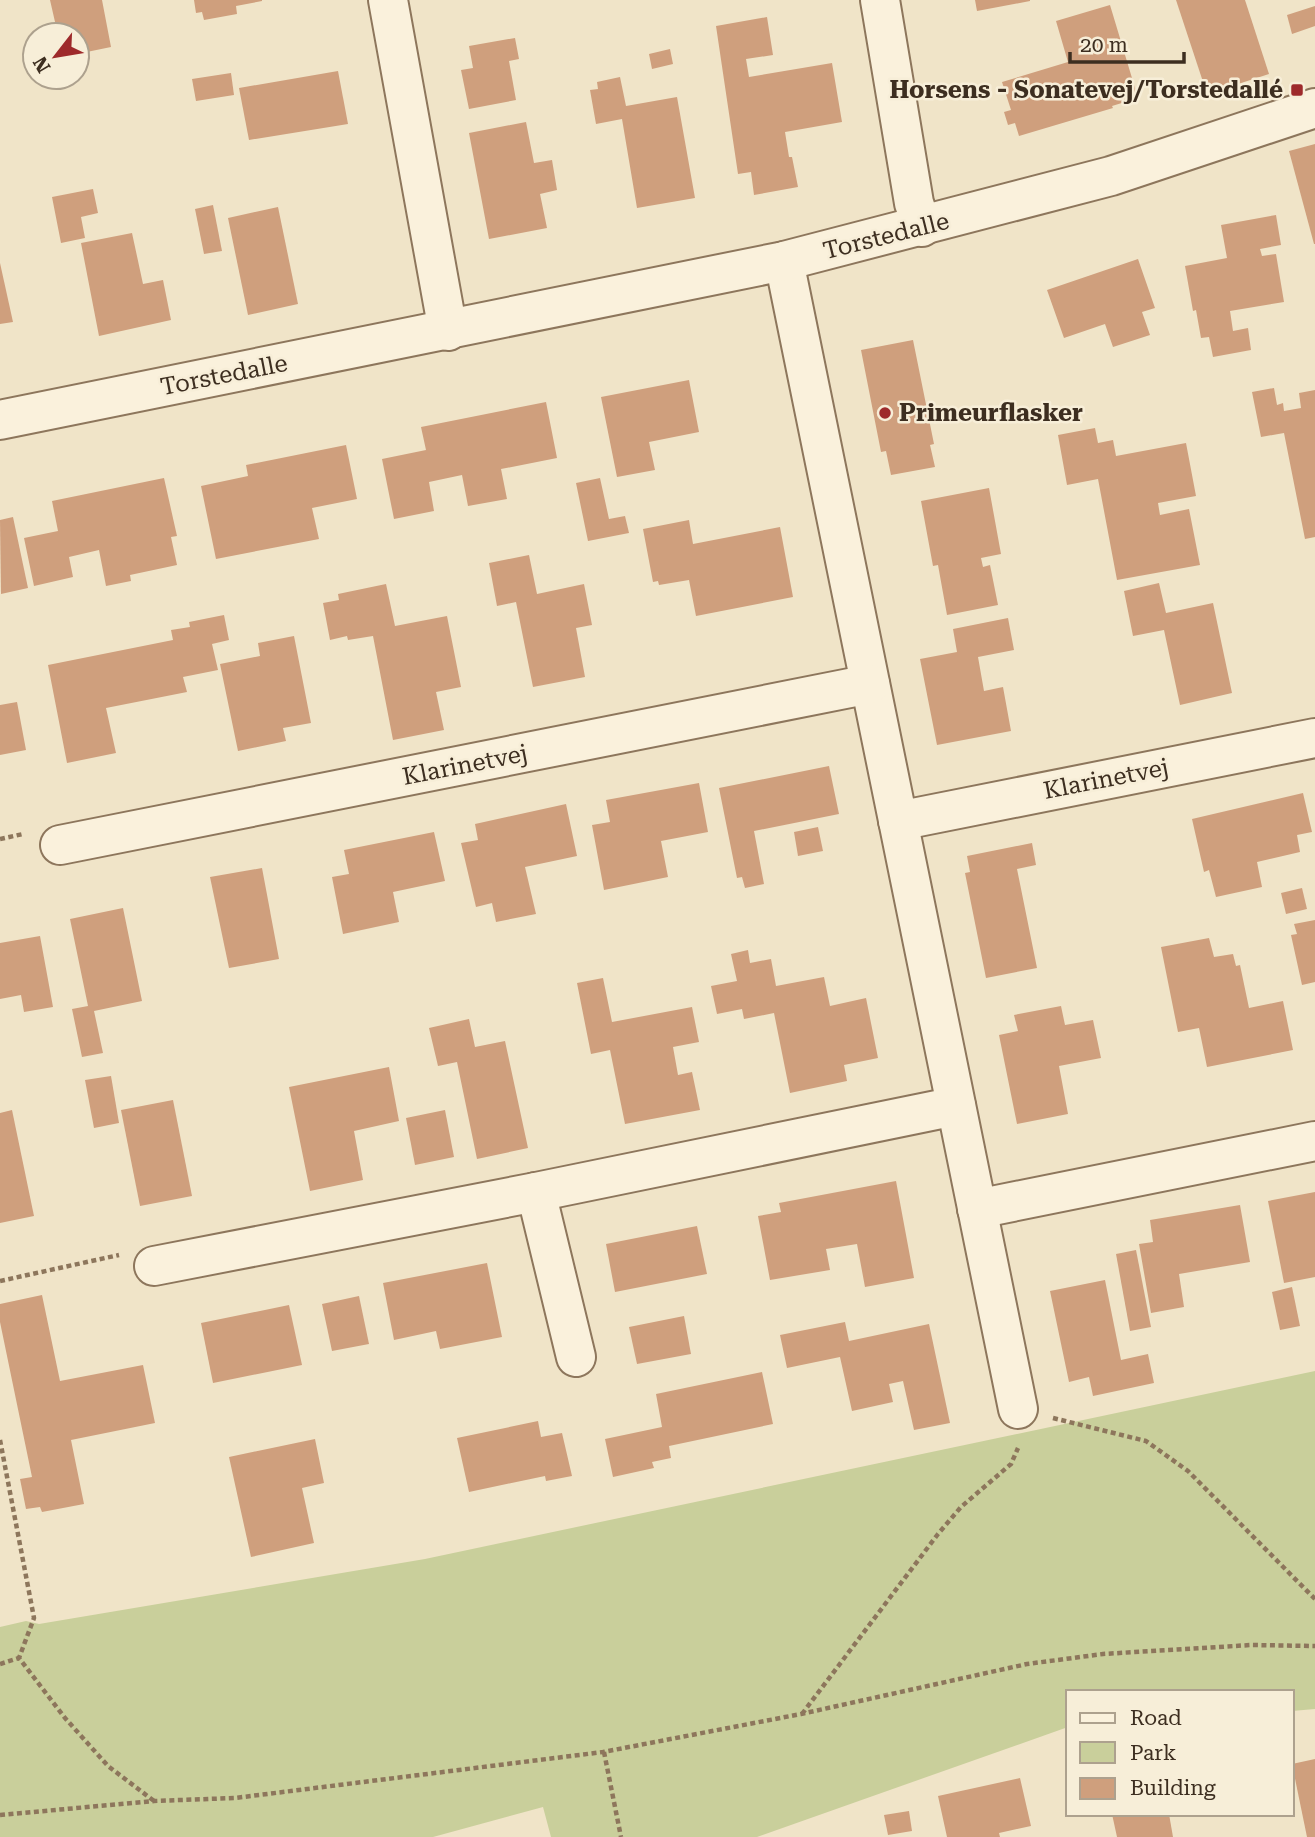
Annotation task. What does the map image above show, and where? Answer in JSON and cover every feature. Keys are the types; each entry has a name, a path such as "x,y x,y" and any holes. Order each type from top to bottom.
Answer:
{"street":[{"path":"388,0 448,331"},
{"path":"880,0 914,203 922,227"},
{"name":"Torstedalle","path":"0,419 448,331 784,261 1111,176 1315,108"},
{"path":"784,261 1017,1409"},
{"name":"Klarinetvej","path":"60,845 870,684"},
{"name":"Klarinetvej","path":"898,821 1315,738"},
{"path":"154,1266 536,1192 956,1106"},
{"path":"977,1209 1315,1141"},
{"path":"536,1192 576,1357"}],"path":[{"path":"0,1281 120,1255 154,1266"},
{"path":"801,1714 938,1534 961,1507 1011,1464 1018,1449 1017,1409 1146,1441 1188,1471 1315,1599"},
{"path":"0,1440 34,1618 19,1658"},
{"path":"0,1815 154,1801 235,1798 603,1752 801,1714 1040,1663 1103,1654 1251,1645 1315,1646"},
{"path":"0,1664 19,1658"},
{"path":"19,1658 93,1751 154,1801"},
{"path":"603,1752 621,1837"}],"green space":[{"path":"1315,1371 1315,1709 1294,1711 1294,1690 1066,1690 1066,1728 757,1837 551,1837 543,1807 433,1837 0,1837 0,1627 26,1621 39,1624 425,1559"}],"building":[{"path":"50,0 102,0 111,47 91,51 91,21 55,21"},
{"path":"194,0 262,1 236,6 237,14 204,20 202,12 196,13"},
{"path":"975,0 1030,0 1030,1 977,11"},
{"path":"1176,0 1245,0 1269,74 1207,94"},
{"path":"1110,5 1138,98 1019,136 1015,123 1008,125 1004,112 1011,110 1002,82 1068,62 1056,21"},
{"path":"1315,6 1315,26 1292,34 1287,15"},
{"path":"767,17 773,55 746,59 749,77 832,63 842,122 785,132 798,187 754,195 751,172 738,174 716,26"},
{"path":"515,38 519,59 509,61 516,100 469,109 461,70 473,68 469,46"},
{"path":"670,49 673,64 652,69 649,54"},
{"path":"338,71 348,124 249,140 239,88"},
{"path":"231,73 234,95 196,101 192,79"},
{"path":"620,77 626,106 677,97 695,198 637,208 622,119 596,124 590,90 598,89 597,82"},
{"path":"526,122 534,163 552,160 557,190 540,194 547,228 489,239 469,133"},
{"path":"1315,144 1315,244 1314,244 1289,151"},
{"path":"93,189 98,213 81,217 85,238 61,243 52,197"},
{"path":"213,205 222,251 204,254 195,209"},
{"path":"278,207 298,304 248,315 228,218"},
{"path":"1276,215 1281,245 1260,249 1262,256 1276,254 1284,302 1230,311 1233,331 1248,328 1251,350 1213,357 1209,337 1201,338 1185,266 1227,258 1221,225"},
{"path":"132,233 143,284 163,280 171,320 99,336 81,243"},
{"path":"1138,259 1155,308 1142,312 1150,335 1113,347 1105,324 1064,338 1047,290"},
{"path":"0,263 13,322 0,324"},
{"path":"913,340 934,444 930,445 935,467 891,475 886,451 881,452 861,350"},
{"path":"689,380 699,432 649,442 655,470 617,477 601,397"},
{"path":"1274,388 1277,405 1283,403 1284,411 1301,408 1299,393 1315,390 1315,537 1305,539 1284,433 1261,437 1252,392"},
{"path":"546,402 557,458 501,469 507,499 468,506 462,475 429,482 434,511 394,519 382,459 426,450 421,427"},
{"path":"1095,428 1098,443 1113,440 1116,456 1186,443 1196,496 1158,503 1160,515 1189,509 1200,565 1117,580 1098,479 1067,485 1058,435"},
{"path":"346,445 357,499 312,508 319,539 216,559 201,486 248,476 246,465"},
{"path":"164,478 177,536 171,537 177,565 130,575 131,581 106,586 99,550 69,557 73,577 34,586 24,538 58,531 52,501"},
{"path":"600,478 609,519 625,516 629,533 588,541 576,483"},
{"path":"989,488 1001,554 981,558 983,567 990,565 998,605 947,615 938,565 933,566 921,501"},
{"path":"13,517 28,588 1,594 0,520"},
{"path":"689,520 693,544 780,527 793,597 696,616 689,580 659,585 658,581 653,582 643,529"},
{"path":"529,555 537,594 584,584 592,625 576,628 585,677 533,687 516,602 497,606 489,563"},
{"path":"1159,583 1166,613 1213,603 1232,693 1180,705 1164,630 1133,636 1124,591"},
{"path":"386,584 395,626 447,616 461,687 436,692 444,730 393,740 373,636 348,640 347,636 330,640 323,603 339,600 338,594"},
{"path":"224,615 229,640 212,644 218,670 183,677 187,692 106,708 116,753 67,763 48,665 173,640 171,630 190,627 189,622"},
{"path":"1008,618 1014,650 978,657 984,691 1003,687 1011,731 937,745 920,659 957,652 953,629"},
{"path":"294,636 311,723 283,728 286,741 238,751 220,664 260,656 258,643"},
{"path":"17,702 26,750 0,755 0,705"},
{"path":"829,766 839,814 754,831 764,884 745,888 742,877 737,878 719,788"},
{"path":"699,783 708,832 661,841 668,877 604,890 592,825 610,822 606,800"},
{"path":"1303,793 1312,832 1297,835 1300,852 1257,862 1262,887 1216,897 1209,870 1204,872 1192,819"},
{"path":"566,804 577,856 525,867 536,914 496,922 492,903 476,907 461,843 478,840 475,824"},
{"path":"818,827 823,851 798,856 794,832"},
{"path":"434,832 445,881 393,892 399,922 343,934 332,877 349,874 344,850"},
{"path":"1032,843 1036,865 1017,869 1037,968 986,978 965,873 970,872 967,856"},
{"path":"262,868 279,959 229,968 210,877"},
{"path":"1302,888 1307,909 1286,914 1281,893"},
{"path":"123,908 142,1001 94,1011 103,1053 82,1057 72,1009 88,1006 70,919"},
{"path":"1315,920 1315,982 1302,985 1291,935 1297,934 1294,924"},
{"path":"40,936 53,1007 24,1012 21,995 0,999 0,943"},
{"path":"1209,938 1214,957 1233,954 1236,966 1240,965 1249,1008 1283,1001 1293,1050 1207,1067 1199,1028 1178,1032 1161,947"},
{"path":"748,950 750,963 771,959 776,986 824,977 830,1006 866,998 878,1058 844,1065 847,1081 790,1093 774,1013 744,1019 742,1009 717,1014 711,986 737,981 731,954"},
{"path":"603,978 612,1022 692,1007 699,1042 673,1047 678,1075 692,1072 700,1110 625,1124 610,1050 591,1054 577,983"},
{"path":"1061,1006 1065,1025 1093,1020 1101,1058 1059,1066 1068,1114 1017,1124 999,1035 1018,1031 1014,1015"},
{"path":"469,1019 475,1047 505,1041 528,1148 477,1159 457,1062 438,1066 429,1028"},
{"path":"389,1067 399,1121 354,1131 363,1180 310,1191 289,1087"},
{"path":"111,1076 119,1123 94,1128 85,1080"},
{"path":"173,1100 192,1196 140,1206 121,1110"},
{"path":"12,1110 34,1216 0,1223 0,1113"},
{"path":"445,1110 454,1157 415,1165 406,1118"},
{"path":"896,1181 914,1278 865,1287 857,1244 826,1249 830,1270 770,1280 758,1216 781,1212 779,1203"},
{"path":"1315,1192 1315,1277 1284,1283 1268,1201"},
{"path":"1240,1205 1250,1262 1179,1274 1184,1307 1151,1313 1139,1244 1153,1242 1150,1220"},
{"path":"697,1226 707,1274 615,1292 606,1244"},
{"path":"1136,1250 1151,1327 1130,1331 1116,1254"},
{"path":"487,1263 502,1337 440,1349 436,1331 394,1340 383,1283"},
{"path":"1105,1280 1121,1360 1148,1354 1154,1383 1093,1396 1089,1377 1069,1382 1050,1291"},
{"path":"1292,1287 1300,1326 1280,1330 1272,1292"},
{"path":"42,1295 60,1381 143,1365 155,1423 71,1440 84,1504 42,1512 40,1507 26,1509 20,1479 32,1477 0,1322 0,1304"},
{"path":"359,1296 369,1344 332,1351 322,1304"},
{"path":"289,1305 302,1365 213,1383 201,1323"},
{"path":"684,1316 691,1354 637,1364 629,1327"},
{"path":"845,1322 849,1341 929,1324 950,1423 914,1430 903,1381 889,1384 893,1402 852,1411 840,1357 787,1368 780,1335"},
{"path":"762,1372 773,1424 669,1446 671,1458 652,1462 654,1468 613,1477 605,1439 662,1427 656,1394"},
{"path":"538,1421 541,1437 562,1433 572,1476 546,1481 545,1476 469,1492 457,1438"},
{"path":"315,1439 324,1483 302,1488 314,1543 251,1557 229,1457"},
{"path":"1315,1759 1315,1837 1307,1837 1294,1764"},
{"path":"1020,1778 1031,1826 999,1833 1000,1837 947,1837 938,1796"},
{"path":"909,1811 912,1831 888,1835 884,1815"},
{"path":"1112,1816 1169,1816 1173,1837 1117,1837"}],"place":[{"name":"Horsens - Sonatevej/Torstedallé","path":"1297,90"},
{"name":"Primeurflasker","path":"885,413"}]}
